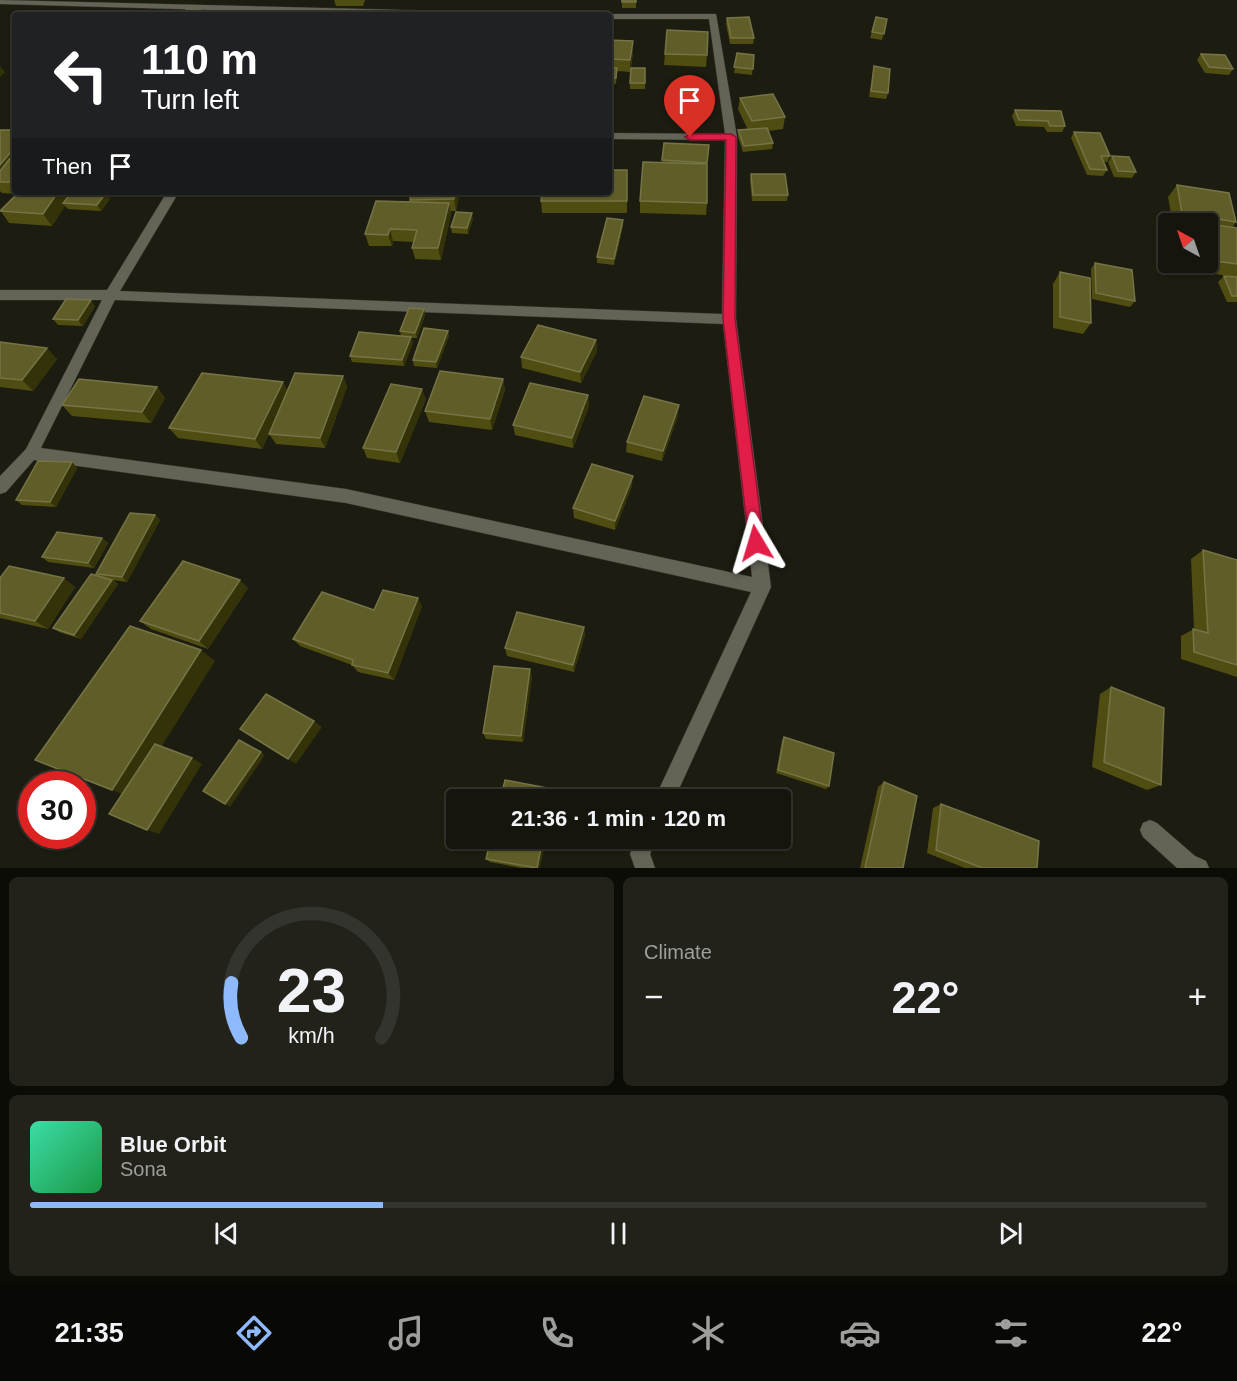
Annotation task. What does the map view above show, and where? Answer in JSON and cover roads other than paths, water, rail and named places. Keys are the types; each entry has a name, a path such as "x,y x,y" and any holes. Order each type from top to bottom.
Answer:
{"street":[{"path":"0,1 397,12"},
{"path":"612,16 713,16 731,137 729,319 762,587 669,789"},
{"path":"612,136 731,137"},
{"path":"0,487 31,453 111,295 171,195"},
{"path":"0,295 111,295 729,319"},
{"path":"31,453 346,496 762,587"},
{"path":"1150,830 1188,864 1199,868"},
{"path":"642,849 640,854 645,868"}]}
